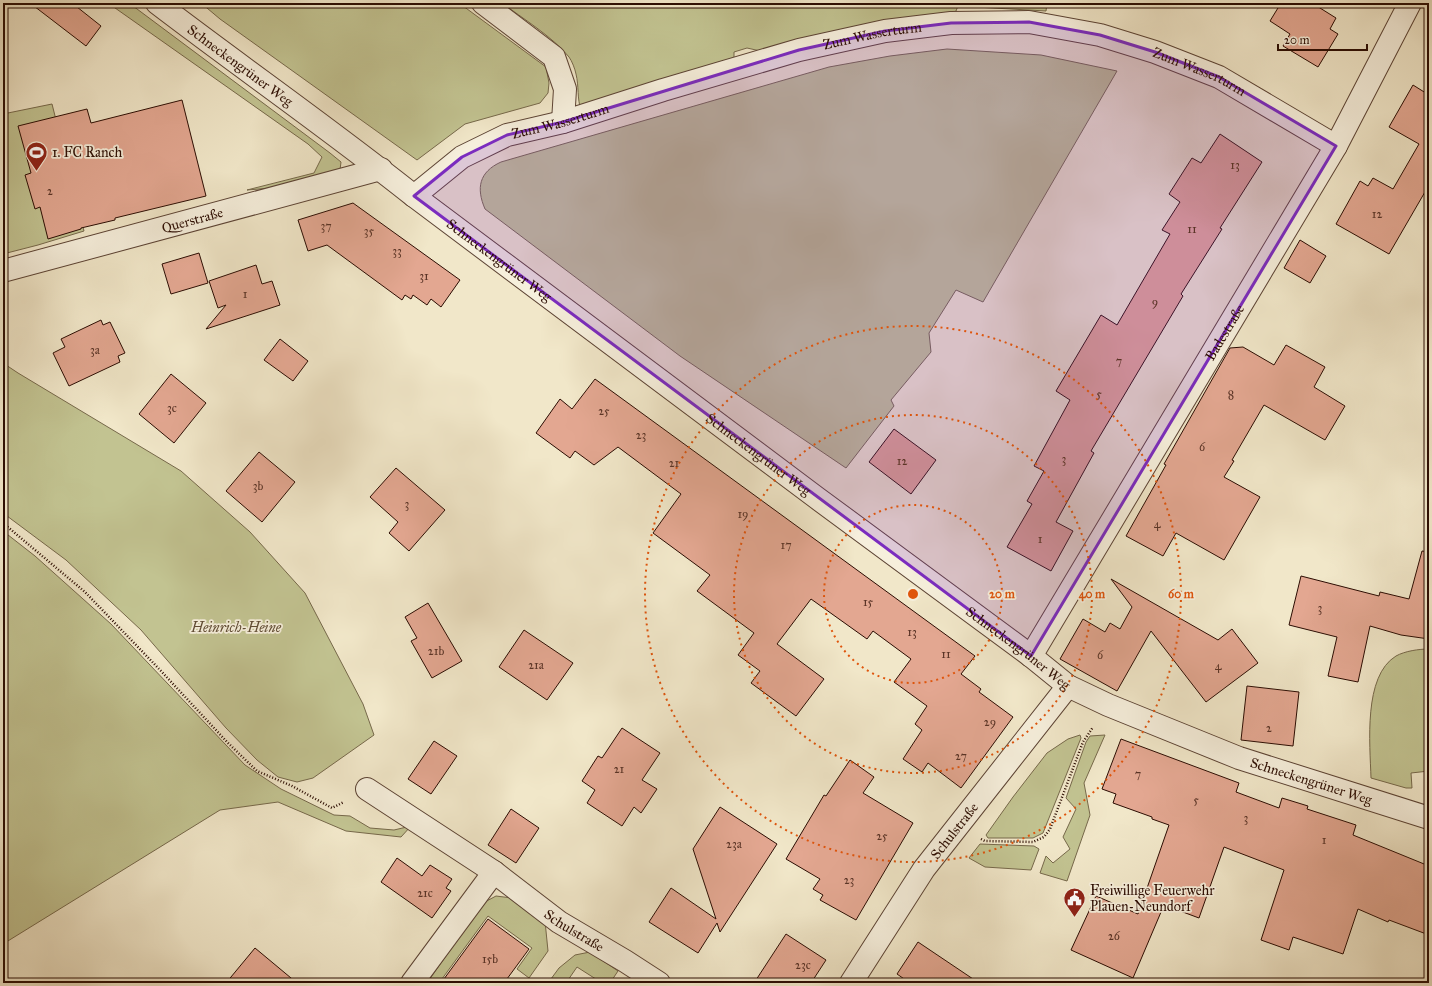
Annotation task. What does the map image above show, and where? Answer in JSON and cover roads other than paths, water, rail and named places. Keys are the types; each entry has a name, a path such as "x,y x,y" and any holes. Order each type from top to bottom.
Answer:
{"street":[{"name":"Schneckengrüner Weg","path":"157,3 226,56 381,169 414,196 817,498 1031,656 1068,686 1108,705 1240,758 1423,812"},
{"path":"483,3 554,57 566,89 563,122"},
{"name":"Badestraße","path":"1031,656 1336,146 1410,3"},
{"name":"Zum Wasserturm","path":"414,196 462,157 507,135 563,122 663,90 799,50 885,31 951,23 1030,22 1100,35 1155,52 1218,77 1336,146"},
{"name":"Querstraße","path":"3,271 381,169"},
{"name":"Schulstraße","path":"850,983 924,869 1068,686"},
{"name":"Schulstraße","path":"367,789 427,830 494,872 559,922 659,983"},
{"path":"412,983 494,872"}],"place":[{"name":"1. FC Ranch","path":"36,172"},
{"name":"Freiwillige Feuerwehr Plauen-Neundorf","path":"1074,918"}],"park label":[{"name":"Heinrich-Heine","path":"236,627"}]}
